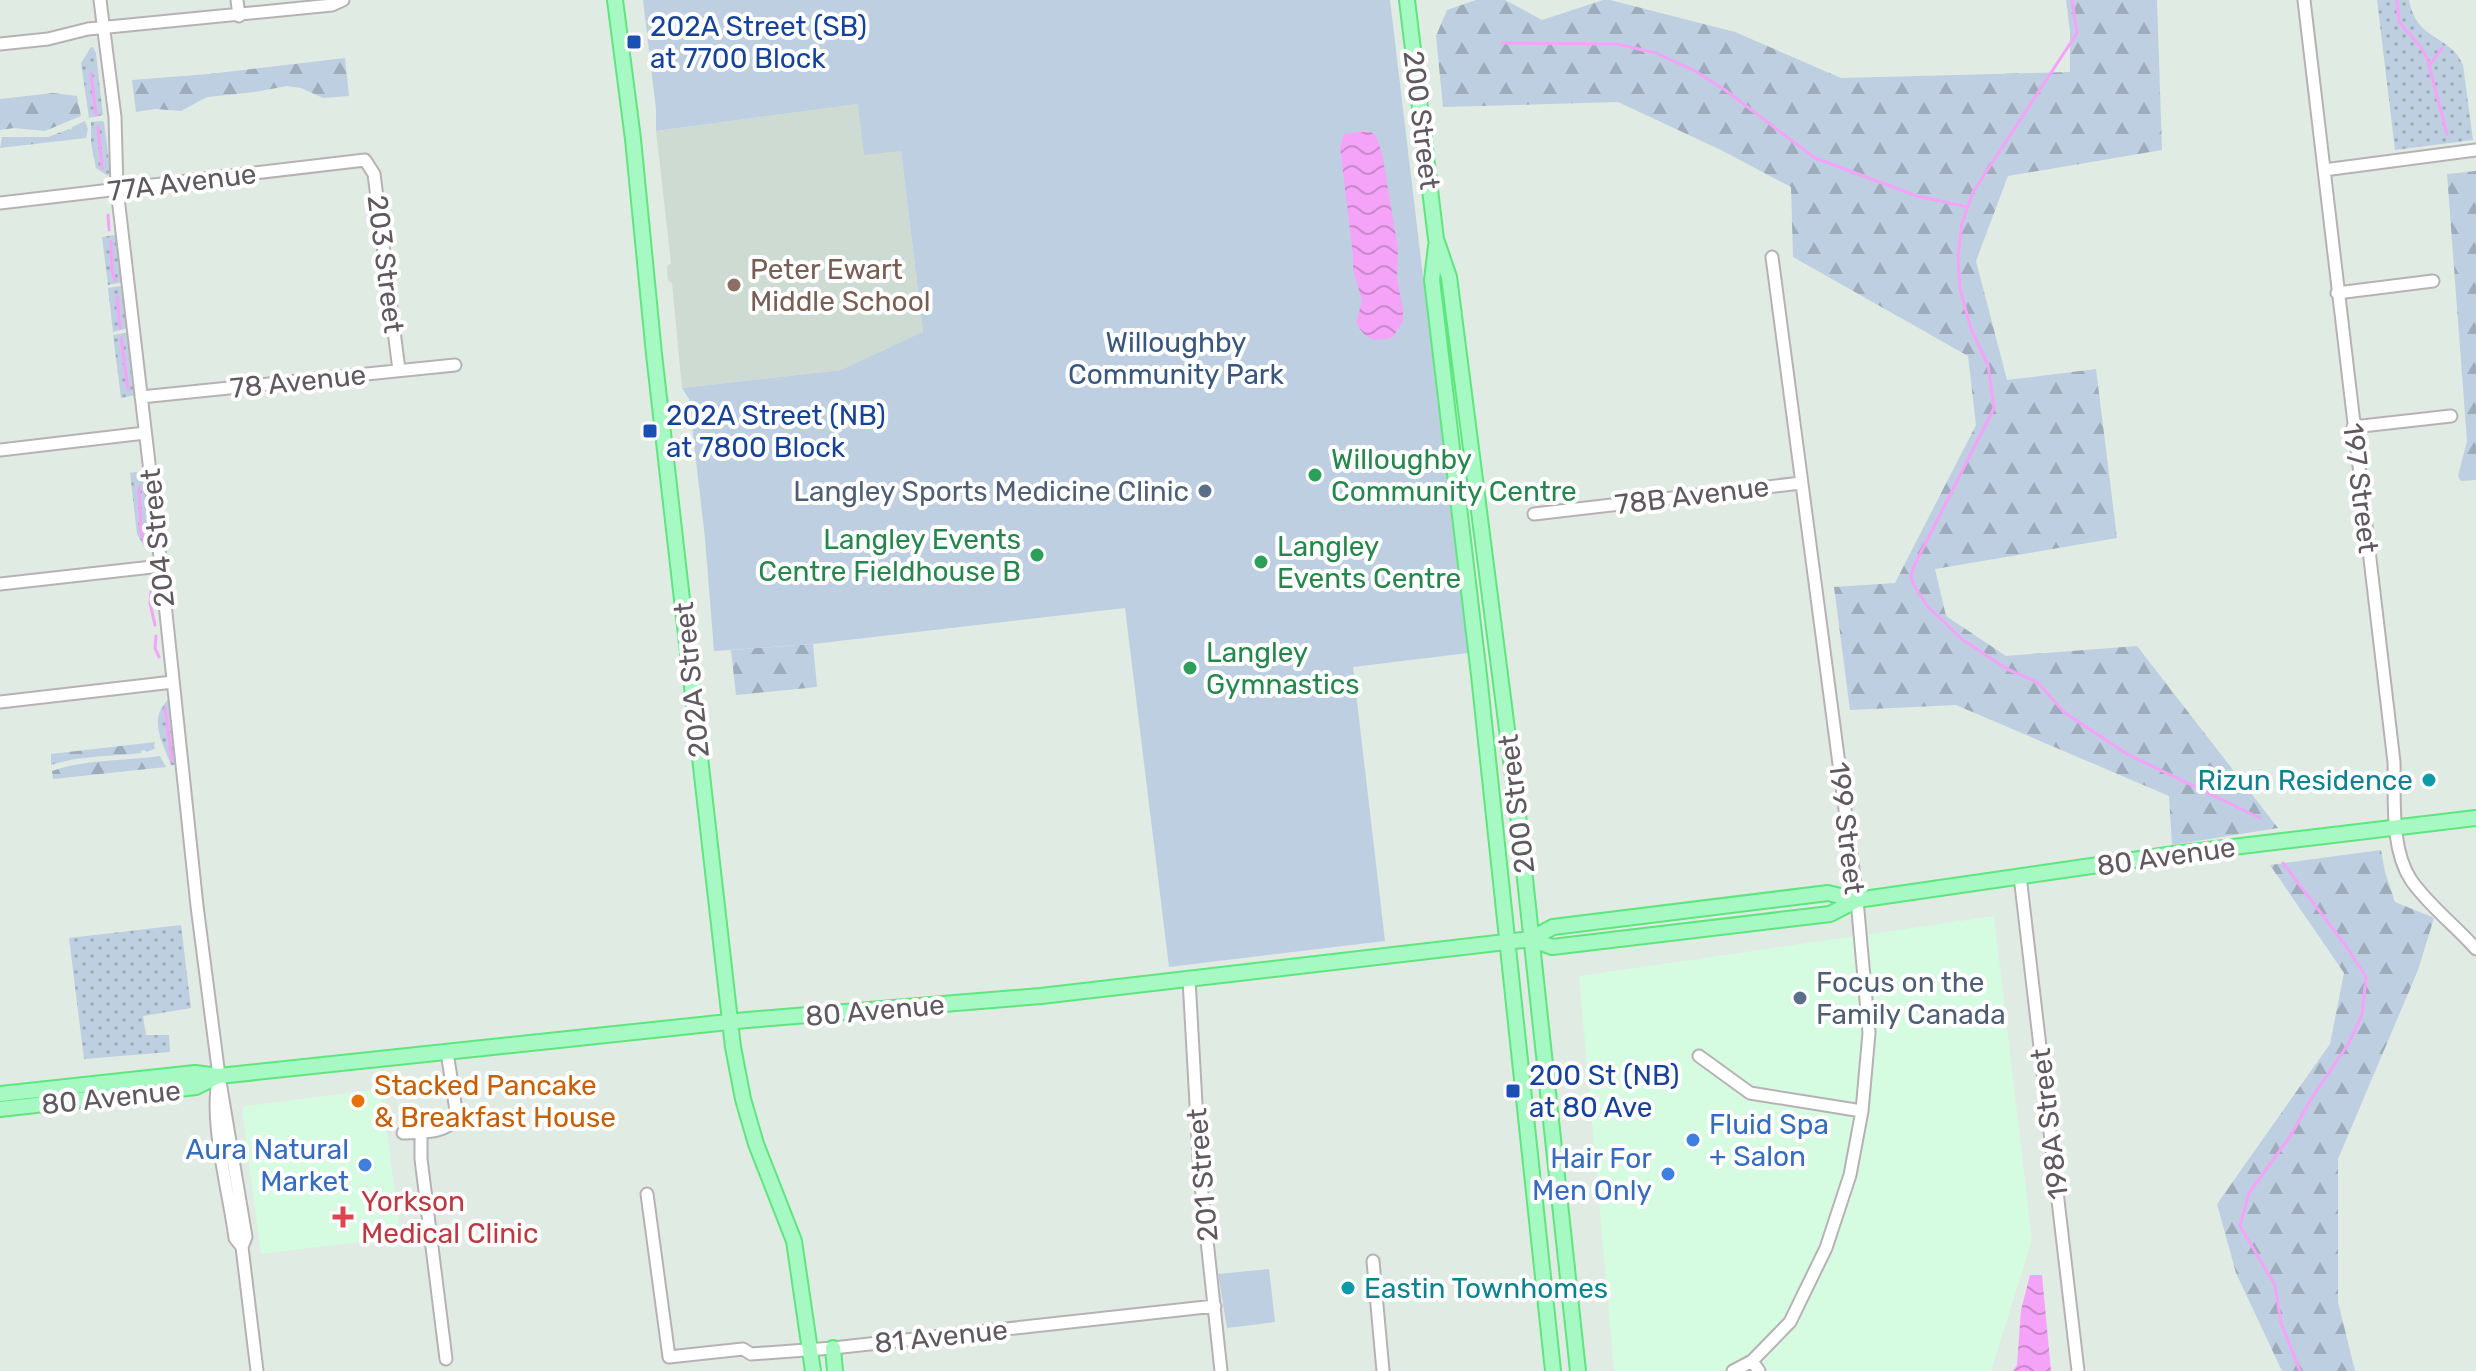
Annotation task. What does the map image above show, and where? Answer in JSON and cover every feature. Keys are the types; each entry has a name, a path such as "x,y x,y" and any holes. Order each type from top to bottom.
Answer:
{"main road":[{"name":"202A Street","path":"615,0 630,108 729,1022 746,1110 765,1170 794,1241 813,1371"},
{"name":"200 Street","path":"1407,0 1436,239 1449,277 1519,823 1578,1371"},
{"name":"200 Street","path":"1436,239 1432,280 1478,659 1553,1371"},
{"name":"80 Avenue","path":"1531,939 1552,947 1784,920 1830,914 1857,900 2190,852 2476,818"},
{"name":"80 Avenue","path":"0,1094 195,1073 219,1076 729,1022 996,1000 1531,939 1553,927 1828,893 1857,900"},
{"name":"80 Avenue","path":"0,1109 196,1087 219,1076"},
{"path":"833,1348 835,1371"}],"street":[{"name":"204 Street","path":"100,0 115,117 117,189 197,906 219,1076 215,1098 235,1238 242,1247 257,1371"},
{"path":"237,0 239,16"},
{"name":"197 Street","path":"2304,0 2394,762 2396,828 2402,859 2411,879 2476,949"},
{"path":"0,44 48,39 83,30 239,16 332,5 342,1"},
{"path":"2324,170 2476,150"},
{"name":"77A Avenue","path":"0,203 365,160"},
{"name":"203 Street","path":"365,160 374,174 399,370"},
{"name":"199 Street","path":"1733,1371 1756,1366 1790,1322 1826,1248 1850,1175 1862,1111 1869,1033 1857,900 1772,257"},
{"path":"2337,293 2433,281"},
{"name":"78 Avenue","path":"141,397 455,365"},
{"path":"2353,427 2451,416"},
{"path":"0,450 145,433"},
{"name":"78B Avenue","path":"1534,514 1801,483"},
{"path":"0,584 161,566"},
{"path":"0,702 173,682"},
{"name":"198A Street","path":"2020,876 2078,1371"},
{"name":"201 Street","path":"1189,979 1200,1175 1221,1371"},
{"path":"403,1133 440,1129 453,1123 457,1117 447,1052"},
{"path":"1699,1056 1750,1093 1862,1111"},
{"path":"421,1132 421,1159 446,1359"},
{"name":"81 Avenue","path":"647,1194 669,1357 743,1349 751,1354 833,1348 1215,1306"},
{"path":"1373,1261 1383,1371"}],"shaded area":[{"path":"858,104 901,151 923,333 841,370 682,388 672,283 668,281 667,267 671,263 656,131"},
{"path":"1994,916 2032,1240 1991,1371 1614,1371 1579,976"},
{"path":"381,1089 401,1237 261,1254 242,1111 245,1106"}],"green space":[{"name":"Willoughby Community Park","path":"643,0 1390,0 1468,653 1353,667 1385,941 1169,967 1125,608 813,644 714,651 689,399 682,388 841,370 923,332 901,151 864,155 858,104 656,131"},
{"path":"1476,0 1505,0 1542,20 1610,0 1735,32 1841,78 2070,72 2066,0 2157,0 2162,150 2008,176 1976,261 2007,380 2096,369 2117,538 1935,569 1946,616 2006,656 2137,646 2278,828 2172,845 2169,796 1956,705 1850,710 1834,587 1895,583 1976,425 1968,356 1793,257 1791,187 1721,150 1618,102 1443,107 1436,36 1447,10"},
{"path":"2377,0 2409,0 2413,13 2426,31 2458,55 2463,65 2473,140 2395,150"},
{"path":"91,47 96,53 103,115 89,118 81,63"},
{"path":"345,58 349,96 323,98 301,88 287,86 207,97 181,111 155,109 136,112 132,80"},
{"path":"53,93 77,96 81,116 45,131 0,130 0,99"},
{"path":"85,121 88,129 86,138 0,148 2,137 48,137 71,130"},
{"path":"102,121 110,169 108,176 96,168 91,143 91,122"},
{"path":"2476,171 2476,480 2461,481 2458,476 2467,441 2447,174"},
{"path":"115,235 123,282 108,285 102,237"},
{"path":"121,286 128,328 113,332 108,288"},
{"path":"129,334 136,395 121,398 113,335"},
{"path":"130,473 145,473 152,549 144,546 137,534"},
{"path":"813,644 817,687 736,695 731,650"},
{"path":"169,699 176,743 175,765 171,765 158,723 162,707"},
{"path":"155,742 156,748 147,752 84,758 51,765 51,754"},
{"path":"160,756 166,767 53,779 52,771 65,767"},
{"path":"2381,850 2395,902 2434,918 2418,970 2338,1159 2338,1302 2355,1371 2282,1371 2236,1273 2217,1204 2330,1044 2344,973 2270,865"},
{"path":"181,925 191,1008 143,1016 146,1035 169,1035 170,1052 84,1059 69,938"},
{"path":"1269,1269 1275,1322 1227,1328 1218,1274"}],"water":[{"path":"1371,132 1376,136 1382,153 1398,249 1397,279 1403,321 1393,337 1381,340 1371,339 1356,323 1362,301 1353,269 1340,147 1344,134"},
{"path":"2030,1275 2042,1275 2051,1371 2013,1371 2017,1365 2021,1310"}],"waterway":[{"path":"2072,0 2077,33 1973,192 1962,223 1958,257 1960,289 1971,329 1988,365 1994,408 1914,566 1912,582 1928,607 1963,640 2007,669 2037,682 2065,713 2127,754 2260,818"},
{"path":"2397,0 2399,22 2427,58 2447,134"},
{"path":"1502,43 1617,44 1656,53 1695,71 1725,90 1815,158 1917,196 1968,207"},
{"path":"2430,65 2442,48"},
{"path":"91,74 96,115"},
{"path":"98,127 102,168"},
{"path":"108,215 109,230"},
{"path":"111,242 115,280"},
{"path":"117,297 120,328"},
{"path":"121,338 128,389"},
{"path":"139,487 141,532 145,543"},
{"path":"151,591 155,625"},
{"path":"156,636 155,648 159,657"},
{"path":"165,708 172,760"},
{"path":"2283,863 2366,977 2362,1015 2349,1043 2291,1135 2249,1193 2240,1226 2275,1285 2281,1323 2300,1371"}],"place":[{"name":"202A Street (SB) at 7700 Block","path":"634,42"},
{"name":"Peter Ewart Middle School","path":"734,285"},
{"name":"202A Street (NB) at 7800 Block","path":"650,431"},
{"name":"Willoughby Community Centre","path":"1315,475"},
{"name":"Langley Sports Medicine Clinic","path":"1205,491"},
{"name":"Langley Events Centre Fieldhouse B","path":"1037,555"},
{"name":"Langley Events Centre","path":"1261,562"},
{"name":"Langley Gymnastics","path":"1190,668"},
{"name":"Rizun Residence","path":"2429,780"},
{"name":"Focus on the Family Canada","path":"1800,998"},
{"name":"200 St (NB) at 80 Ave","path":"1513,1091"},
{"name":"Stacked Pancake & Breakfast House","path":"358,1101"},
{"name":"Fluid Spa + Salon","path":"1693,1140"},
{"name":"Aura Natural Market","path":"365,1165"},
{"name":"Hair For Men Only","path":"1668,1174"},
{"name":"Yorkson Medical Clinic","path":"343,1217"},
{"name":"Eastin Townhomes","path":"1348,1288"}]}
